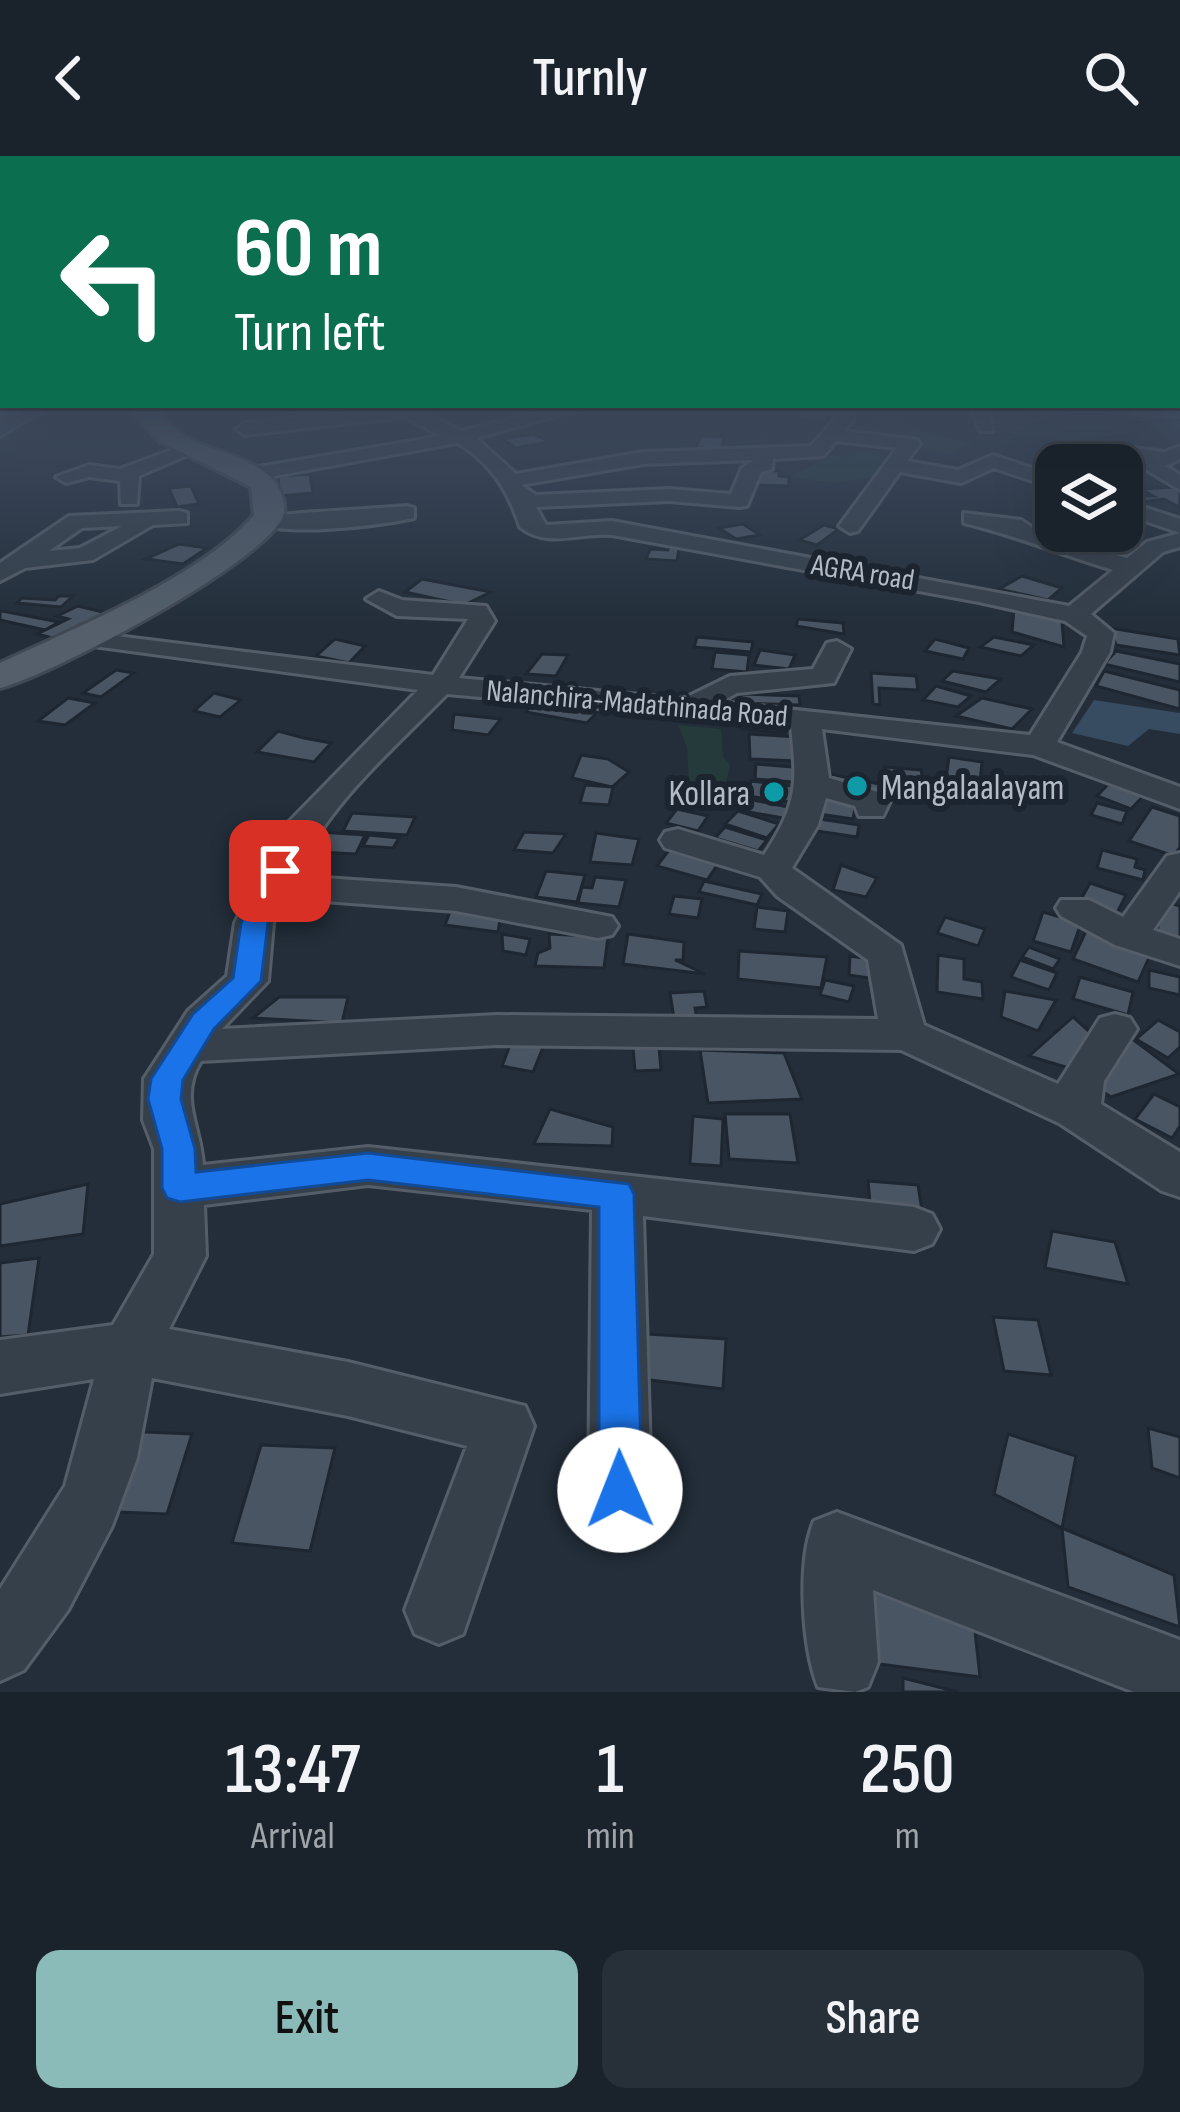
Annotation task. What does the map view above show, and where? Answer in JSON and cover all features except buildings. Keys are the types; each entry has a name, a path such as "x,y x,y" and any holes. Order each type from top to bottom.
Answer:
{"main road":[{"path":"6,671 86,637 248,541 265,520 270,495 259,481"}],"street":[{"path":"129,499 130,481"},
{"path":"509,481 516,490 624,499 669,495 740,501 747,481"},
{"path":"516,490 553,481"},
{"path":"850,526 884,481"},
{"name":"AGRA road","path":"516,490 532,526 544,532 561,535 608,526 960,587 1074,615"},
{"path":"608,526 630,506 624,499"},
{"path":"265,520 299,523 406,513"},
{"path":"1143,513 1180,526"},
{"path":"9,568 85,555 148,521 179,518"},
{"path":"972,518 1013,525 1035,540 1141,559"},
{"path":"1039,746 1096,652 1101,633 1074,615 1141,559 1180,540"},
{"path":"1130,552 1141,559"},
{"path":"0,1646 44,1586 90,1504 106,1458 130,1348 180,1256 178,1149 164,1099 167,1079 203,1022 247,981 254,923 298,832 441,684 466,650 481,616 467,610 397,608 379,599"},
{"name":"Nalanchira-Madathinada Road","path":"86,637 525,695 806,718 1039,746 1180,799"},
{"path":"691,707 730,685 824,676 837,649"},
{"path":"773,869 801,825 813,784 806,718"},
{"path":"813,784 873,801 871,809"},
{"path":"677,839 773,869 790,888 886,954 896,1011 907,1035"},
{"path":"1129,936 1180,864"},
{"path":"273,886 456,899 598,926"},
{"path":"1075,908 1129,936 1180,953"},
{"path":"1076,1111 1082,1080 1115,1029"},
{"path":"188,1046 497,1030 907,1035 1076,1111 1180,1178"},
{"path":"180,1188 368,1166 914,1229"},
{"path":"617,1194 620,1490"},
{"path":"0,1367 130,1348 348,1389 504,1426 439,1610"},
{"path":"843,1662 837,1544 1180,1675"}],"green space":[{"path":"678,725 721,729 723,756 730,765 723,797 708,797 689,784 687,747"}],"water":[{"path":"1094,700 1180,713 1180,734 1149,729 1128,746 1072,733"}],"place":[{"name":"Mangalaalayam","path":"857,786"},
{"name":"Kollara","path":"774,792"}],"route":[{"path":"280,871 254,923 247,981 203,1022 167,1079 164,1099 178,1149 180,1188 368,1166 617,1194 620,1490"}]}
